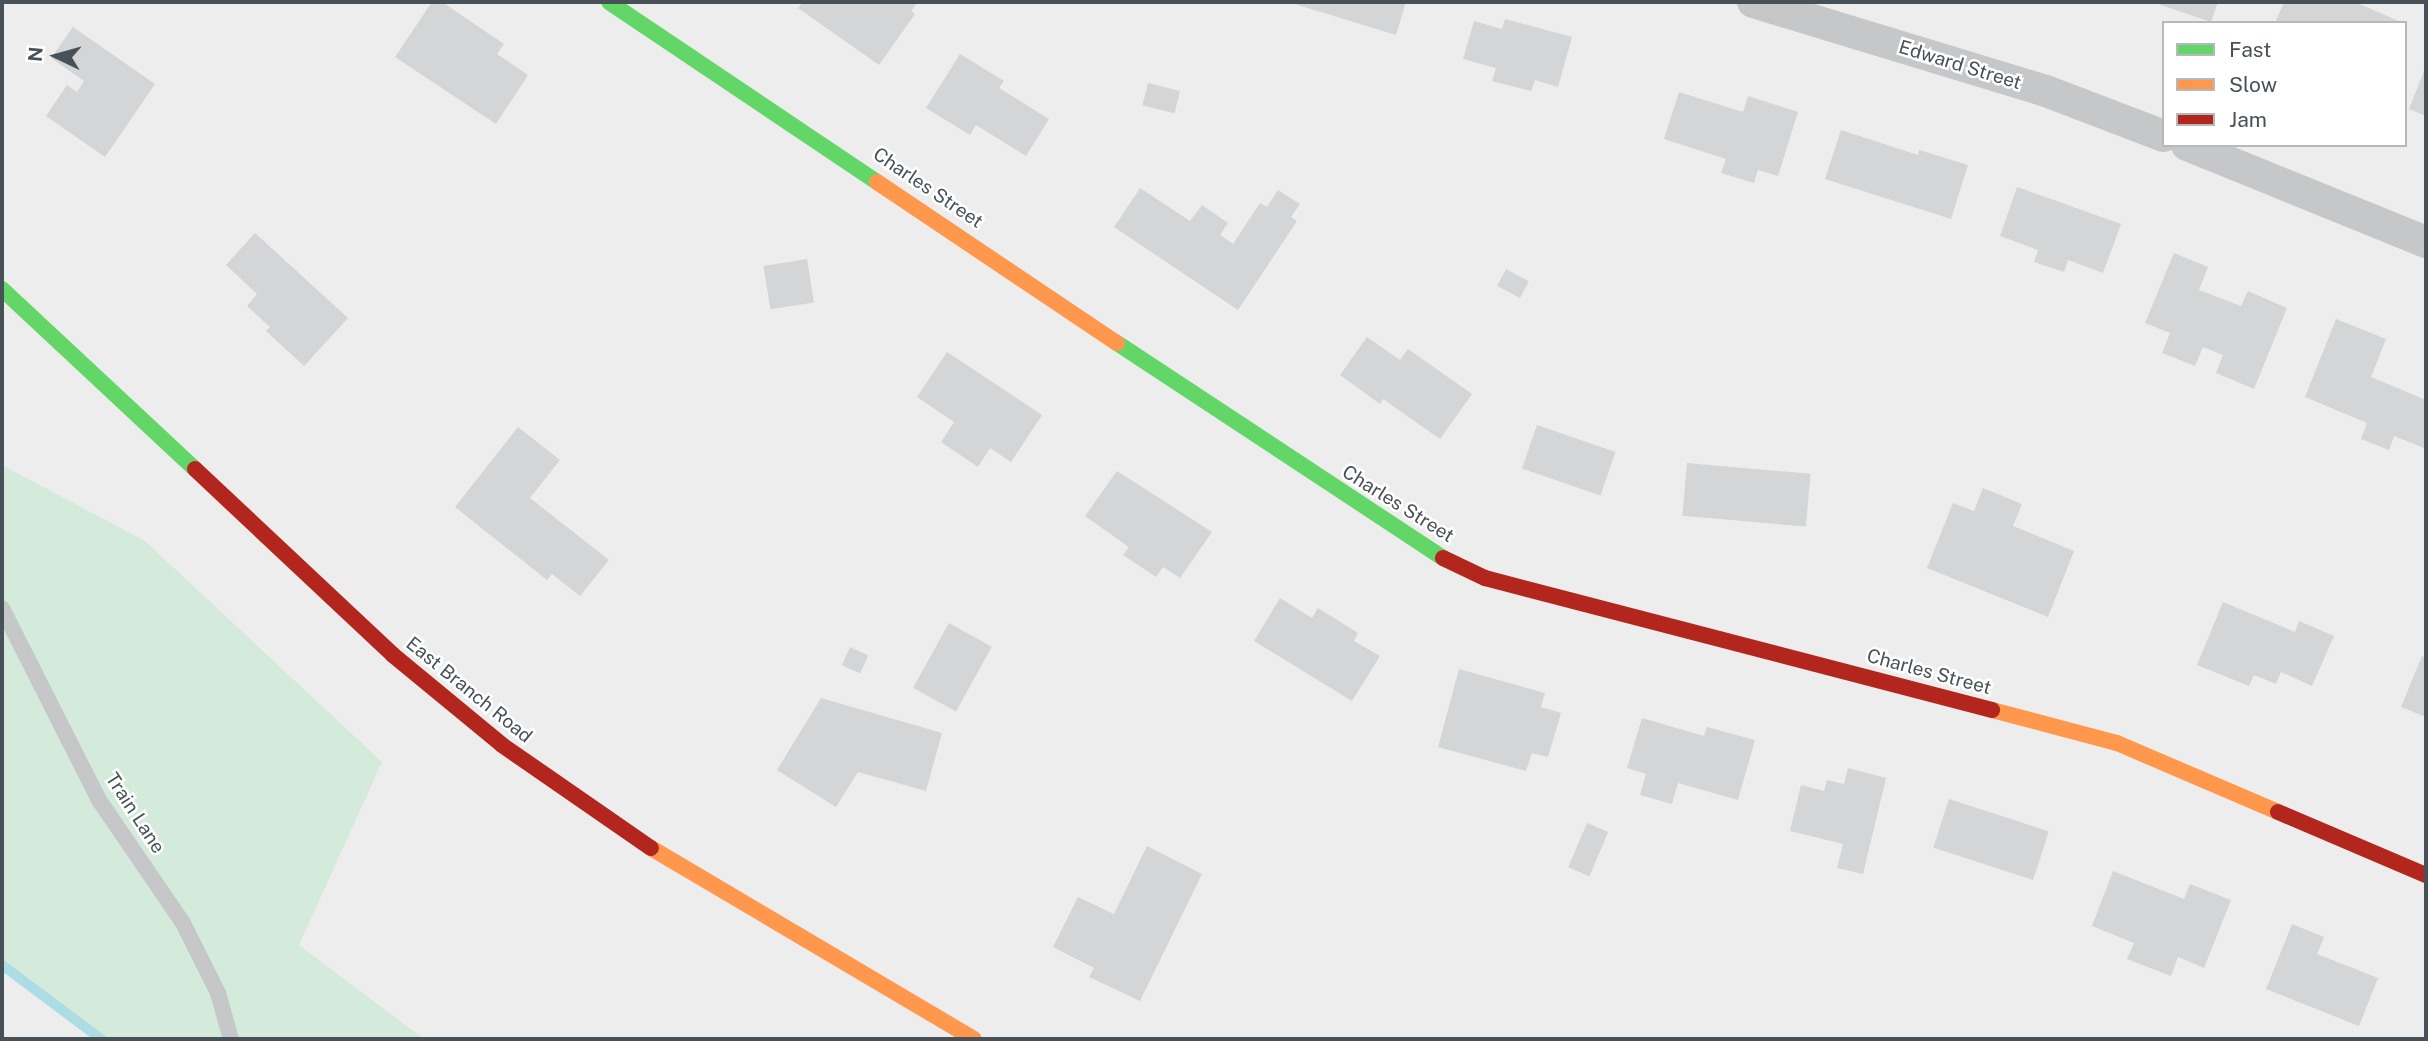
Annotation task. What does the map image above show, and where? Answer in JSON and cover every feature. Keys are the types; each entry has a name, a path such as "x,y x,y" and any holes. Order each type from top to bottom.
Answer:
{"street":[{"name":"Charles Street","path":"609,2 1424,549 1485,578 2117,743 2426,875"},
{"name":"Edward Street","path":"1754,2 2046,91 2162,135"},
{"path":"2192,147 2426,242"},
{"name":"East Branch Road","path":"2,289 393,655 502,745 630,836 974,1039"}],"lane":[{"name":"Train Lane","path":"2,608 100,800 183,923 218,993 231,1039"}],"green space":[{"path":"2,465 145,541 382,762 299,945 424,1039 101,1039 2,965"}],"building":[{"path":"432,2 442,2 504,44 497,54 528,75 496,124 395,57"},
{"path":"803,2 918,2 911,11 915,14 879,65 798,8"},
{"path":"1288,2 1406,2 1396,35"},
{"path":"2152,2 2218,2 2211,21"},
{"path":"2284,2 2355,2 2398,21 2276,21"},
{"path":"1505,19 1572,37 1558,87 1535,80 1531,91 1492,81 1496,68 1463,59 1474,21 1502,29"},
{"path":"73,27 155,84 105,157 46,116 67,85 77,92 84,81 51,58"},
{"path":"960,54 1004,81 999,88 1049,119 1026,156 976,125 970,135 926,108"},
{"path":"2426,66 2426,116 2409,109"},
{"path":"1148,83 1180,91 1174,113 1142,105"},
{"path":"1679,92 1743,112 1748,96 1798,112 1778,176 1758,170 1754,183 1721,173 1726,159 1664,139"},
{"path":"1841,130 1918,155 1919,150 1968,165 1951,219 1825,179"},
{"path":"2017,187 2121,224 2103,273 2068,260 2064,272 2034,262 2038,250 2000,236"},
{"path":"1140,188 1190,221 1202,205 1228,223 1220,235 1233,244 1260,203 1267,207 1278,190 1300,204 1291,217 1297,221 1238,310 1114,227"},
{"path":"255,233 348,318 304,366 266,331 270,327 247,306 257,294 226,265"},
{"path":"2174,253 2208,267 2199,290 2241,306 2248,291 2287,308 2254,389 2216,373 2223,355 2203,347 2195,366 2162,353 2170,333 2145,323"},
{"path":"807,259 814,302 770,309 764,266"},
{"path":"1506,269 1529,281 1520,298 1497,286"},
{"path":"2336,319 2386,339 2371,377 2426,400 2424,448 2394,436 2389,450 2361,439 2367,423 2305,397"},
{"path":"1367,337 1400,360 1408,349 1472,394 1440,439 1383,399 1380,404 1340,375"},
{"path":"947,352 1042,415 1011,462 990,448 978,467 941,442 954,422 917,397"},
{"path":"1537,425 1615,452 1601,496 1522,468"},
{"path":"518,427 560,460 530,498 609,560 580,596 552,574 547,580 455,507"},
{"path":"1687,463 1811,474 1806,527 1682,516"},
{"path":"1117,471 1212,532 1180,578 1163,567 1156,577 1123,555 1129,547 1085,516"},
{"path":"1983,488 2022,504 2013,526 2074,551 2048,617 1927,568 1953,503 1974,511"},
{"path":"1280,598 1312,618 1318,608 1358,633 1354,641 1380,656 1352,701 1254,641"},
{"path":"2223,602 2295,632 2299,621 2334,636 2312,686 2281,672 2276,684 2254,675 2249,686 2197,665"},
{"path":"949,623 992,647 956,711 913,688"},
{"path":"850,647 868,655 860,673 842,665"},
{"path":"2422,656 2426,658 2426,717 2401,707"},
{"path":"1459,669 1545,693 1541,707 1561,713 1548,757 1532,753 1526,771 1438,747"},
{"path":"821,698 942,733 926,791 858,772 836,807 777,770"},
{"path":"1642,718 1704,736 1707,727 1755,740 1738,800 1678,783 1672,804 1640,795 1646,774 1627,768"},
{"path":"1848,768 1886,778 1863,874 1837,868 1843,844 1790,831 1801,785 1824,791 1827,780 1844,784"},
{"path":"1949,799 2049,831 2033,880 1933,848"},
{"path":"1587,823 1608,832 1589,876 1568,867"},
{"path":"1147,846 1202,874 1140,1001 1089,977 1094,968 1053,947 1078,897 1114,914"},
{"path":"2113,871 2184,899 2190,884 2231,900 2204,968 2178,957 2171,976 2127,959 2134,943 2092,926"},
{"path":"2292,924 2324,937 2317,954 2378,978 2359,1026 2266,989"}],"waterway":[{"path":"2,965 101,1039"}],"traffic: fast":[{"path":"609,2 877,182"},
{"path":"2,289 195,469"},
{"path":"1117,343 1443,558"}],"traffic: slow":[{"path":"877,182 1117,343"},
{"path":"1992,710 2117,743 2278,812"},
{"path":"651,848 974,1039"}],"traffic: jam":[{"path":"195,469 393,655 502,745 651,848"},
{"path":"1443,558 1485,578 1992,710"},
{"path":"2278,812 2426,875"}]}
